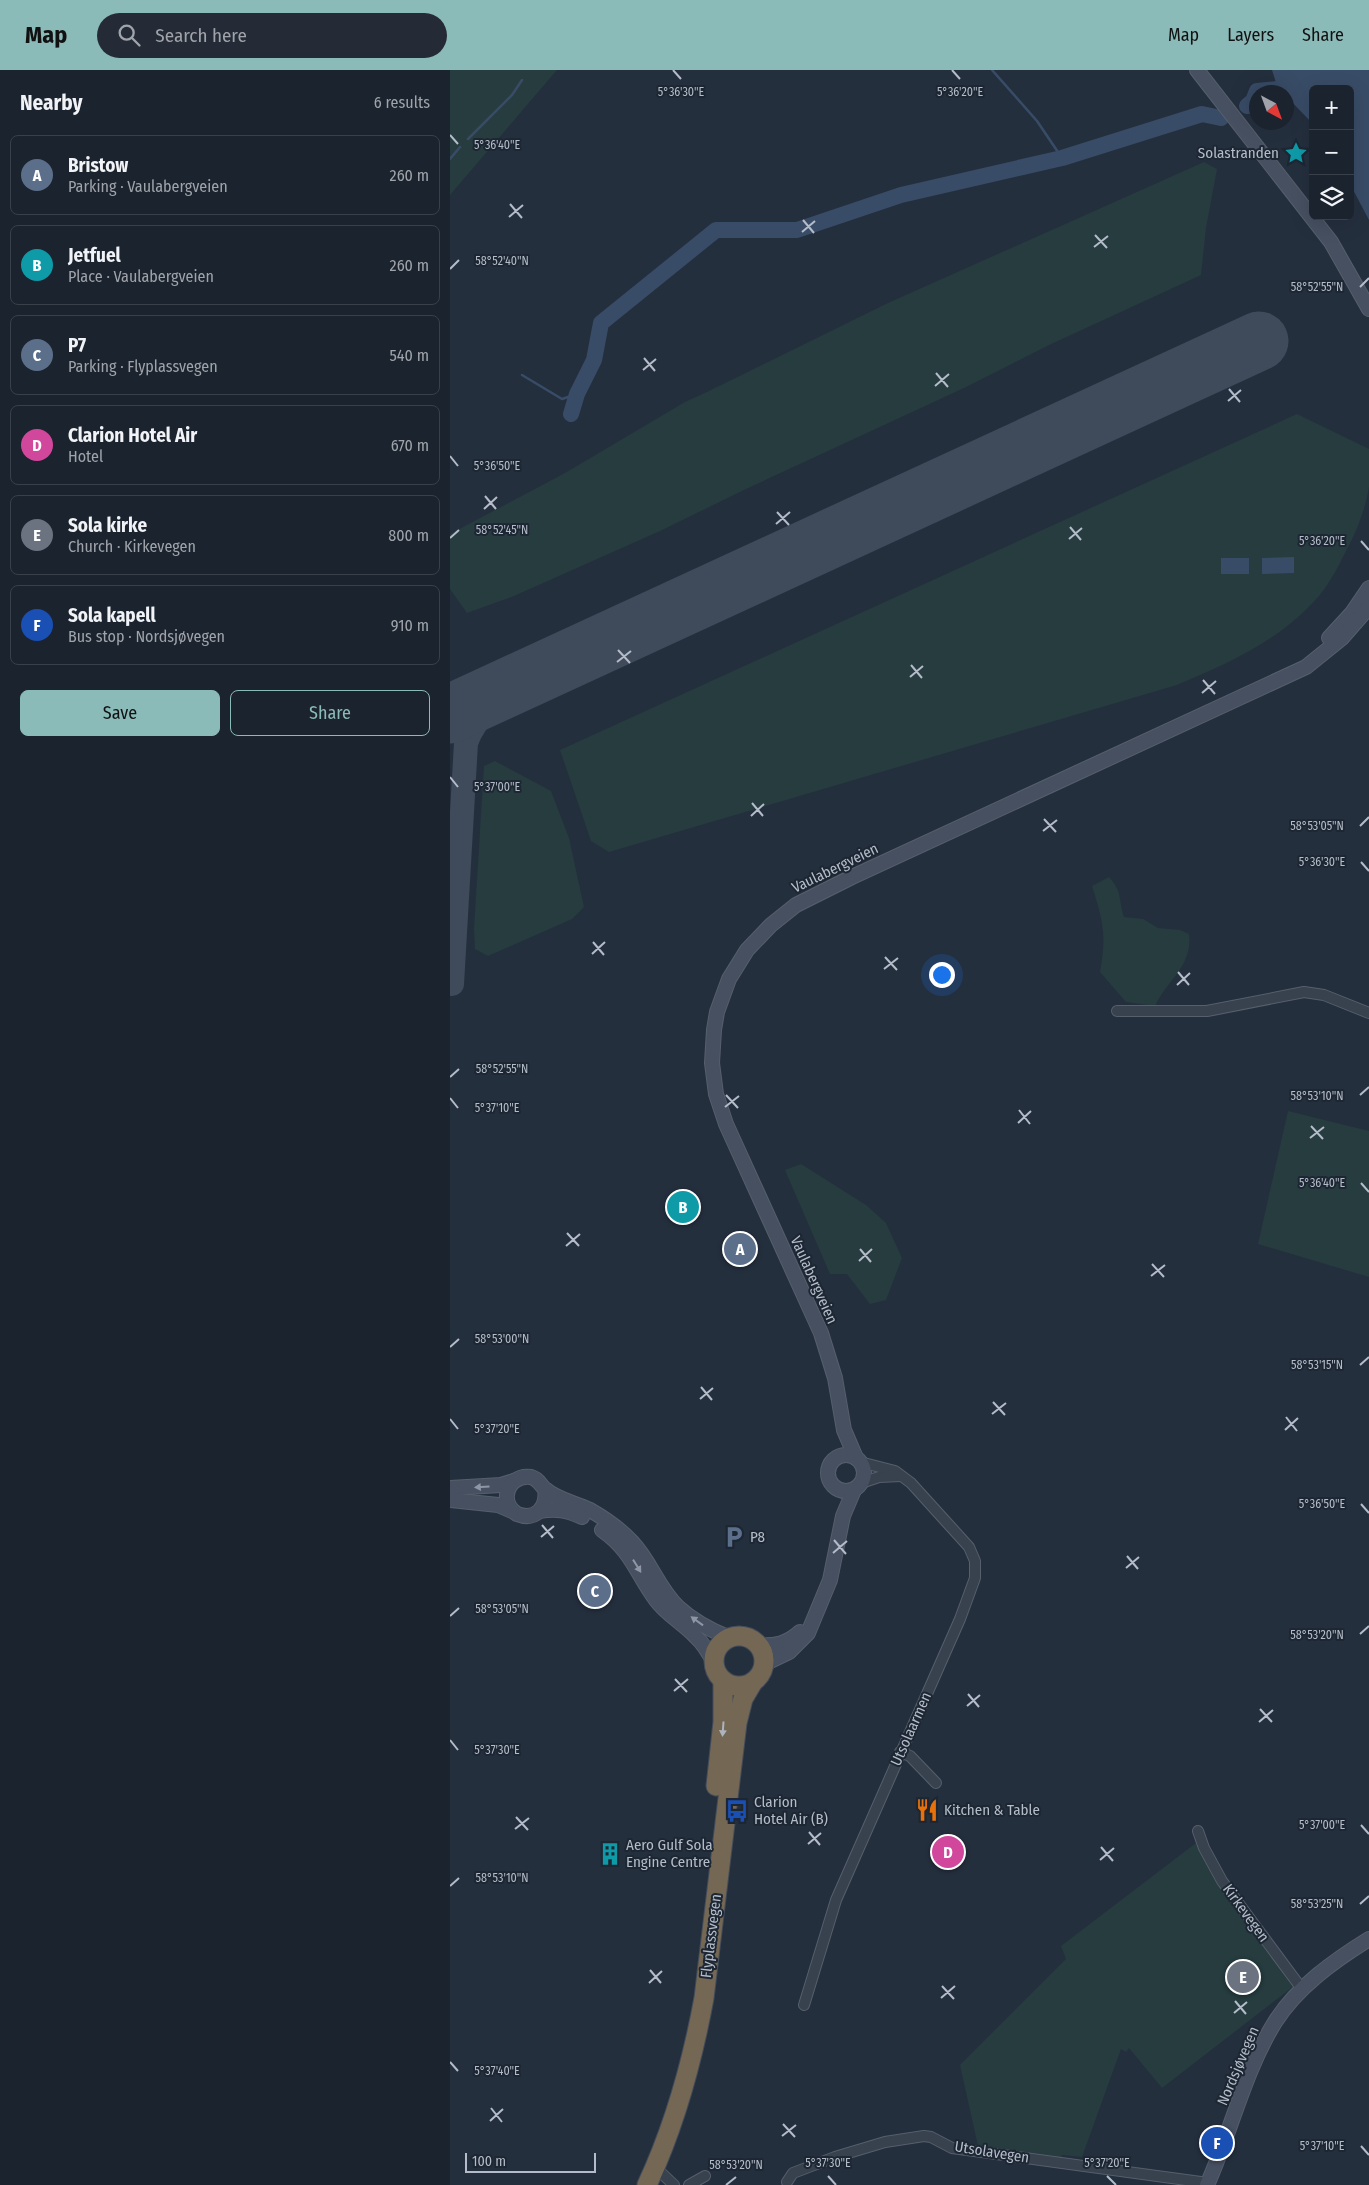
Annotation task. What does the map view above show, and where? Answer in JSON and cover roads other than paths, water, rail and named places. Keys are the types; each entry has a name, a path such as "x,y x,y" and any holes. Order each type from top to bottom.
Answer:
{"highway":[{"path":"745,1637 758,1645 763,1654 764,1664 760,1674 753,1682 743,1686 733,1685 723,1680 717,1672 714,1662 715,1652 721,1644 730,1638 745,1637"},
{"name":"Flyplassvegen","path":"636,2185 659,2128 686,2032 722,1740 723,1680"},
{"name":"Flyplassvegen","path":"647,2185 680,2099 697,2036 704,1998 738,1717 743,1699 753,1682"}],"main road":[{"path":"1197,70 1331,242 1369,309"},
{"name":"Vaulabergveien","path":"1279,679 1316,650 1334,632 1352,613 1369,588"},
{"name":"Vaulabergveien","path":"858,1460 844,1430 835,1378 821,1333 800,1284 733,1143 716,1094 712,1063 714,1030 722,995 738,964 752,945 796,905 1306,666 1325,653 1352,627 1369,607"},
{"path":"842,1516 827,1474 844,1430"},
{"path":"764,1664 789,1652 808,1633 830,1580 842,1516 864,1470 858,1460 843,1455 832,1461"},
{"path":"450,1488 502,1485 529,1477 540,1482 545,1489 545,1505 540,1511"},
{"path":"512,1511 506,1496 514,1481"},
{"path":"833,1487 841,1491 858,1486"},
{"path":"545,1489 590,1510 611,1524 631,1541 647,1560 668,1597 680,1609 707,1629 730,1638"},
{"path":"450,1500 498,1505 527,1517 540,1511 554,1508 569,1510 588,1520 624,1548 638,1567 657,1602 696,1636 714,1662"},
{"path":"758,1645 782,1644 792,1639 812,1622"},
{"name":"Nordsjøvegen","path":"1207,2184 1262,2047 1275,2022 1302,1989 1369,1939"}],"street":[{"path":"1116,1011 1207,1011 1304,992 1324,995 1369,1013"},
{"name":"Utsolaarmen","path":"804,2005 836,1900 969,1596 976,1571 975,1561 969,1547 916,1487 894,1471 858,1460"},
{"path":"858,1486 879,1477 901,1476"},
{"path":"900,1752 910,1756 936,1782"},
{"name":"Kirkevegen","path":"1198,1831 1204,1848 1222,1881 1302,1989"},
{"name":"Utsolavegen","path":"786,2182 794,2173 835,2157 885,2142 924,2136 931,2137 952,2148 1207,2184"},
{"path":"655,2167 674,2185"},
{"path":"689,2185 705,2176"}],"water":[{"path":"1272,70 1369,70 1369,220 1354,192 1354,85 1309,85 1309,120 1294,104 1294,85 1277,85"},
{"path":"1294,557 1294,573 1262,574 1262,558"},
{"path":"1221,558 1249,558 1249,574 1221,574"}],"waterway":[{"path":"992,70 1037,121 1062,158"},
{"path":"468,139 512,95 522,80"},
{"path":"571,414 577,394 594,360 601,323 716,230 797,230 901,195 1062,158 1202,114 1221,118"},
{"path":"450,159 460,147"},
{"path":"522,375 562,399 577,394"}],"place":[{"name":"Solastranden","path":"1296,153"},
{"name":"Jetfuel","path":"683,1207"},
{"name":"Bristow","path":"740,1249"},
{"name":"P8","path":"734,1537"},
{"name":"P7","path":"595,1591"},
{"name":"Kitchen & Table","path":"927,1810"},
{"name":"Clarion Hotel Air (B)","path":"737,1811"},
{"name":"Clarion Hotel Air","path":"948,1852"},
{"name":"Aero Gulf Sola Engine Centre","path":"610,1854"},
{"name":"Sola kirke","path":"1243,1977"},
{"name":"Sola kapell","path":"1217,2143"}]}
